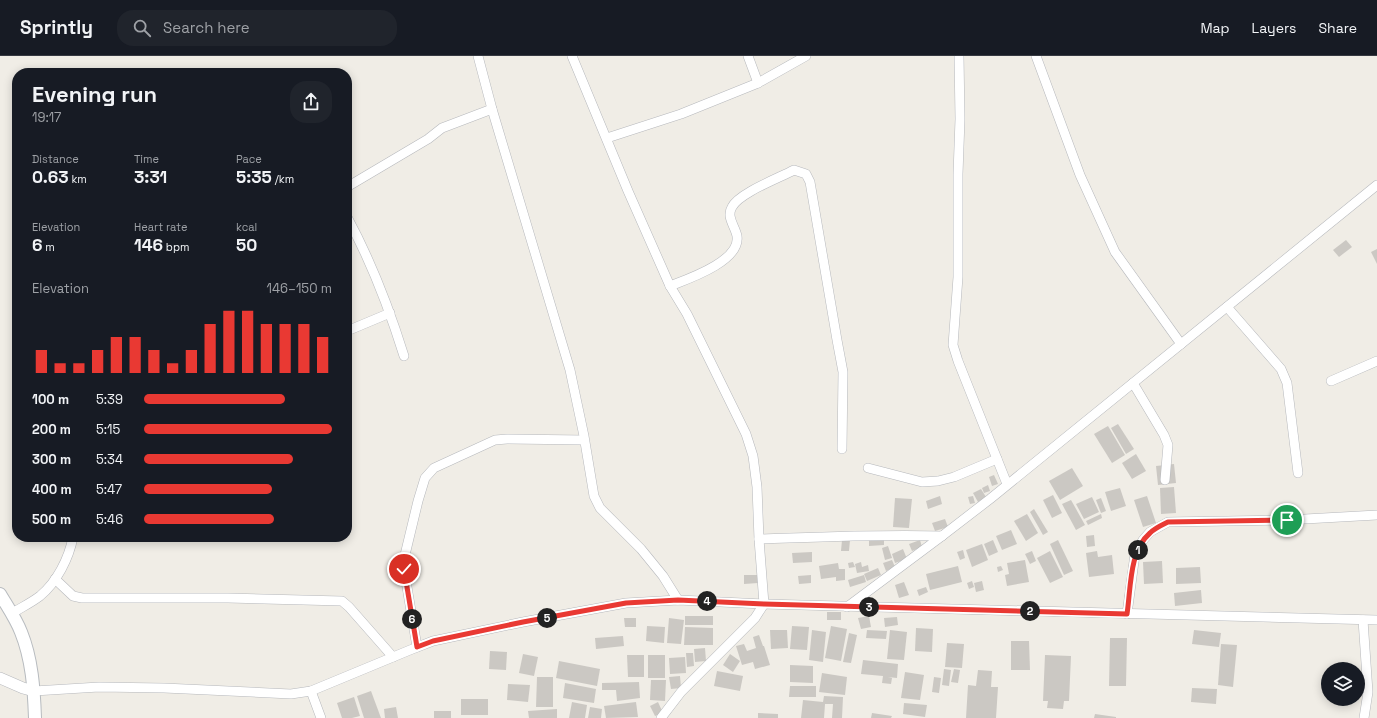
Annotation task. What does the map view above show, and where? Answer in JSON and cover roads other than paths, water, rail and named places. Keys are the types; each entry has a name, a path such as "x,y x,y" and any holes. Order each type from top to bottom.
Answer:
{"main road":[{"path":"0,594 21,630 27,649 34,691 35,718"}],"street":[{"path":"478,56 492,109 570,370 594,496 600,508 641,549 663,576 678,600"},
{"path":"572,56 628,191 670,286 687,314 746,434 752,456 757,487 764,604 755,618 681,692 661,718"},
{"path":"748,56 758,83"},
{"path":"607,138 681,114 758,83 806,56"},
{"path":"959,56 960,119 958,174 958,277 953,345 1007,484"},
{"path":"1036,56 1080,175 1115,252 1181,344"},
{"path":"352,183 428,139 442,128 492,109"},
{"path":"670,286 710,269 732,253 736,245 737,236 730,218 731,208 739,198 794,170 806,174 810,182 836,340 843,372 842,449"},
{"path":"847,606 942,536 1377,185"},
{"path":"352,226 362,245 390,313 404,356"},
{"path":"1227,307 1281,369 1287,383 1298,473"},
{"path":"352,329 390,313"},
{"path":"1331,381 1377,361"},
{"path":"1133,383 1164,435 1168,445 1165,480"},
{"path":"417,647 404,564 418,501 425,478 429,472 434,468 495,440 584,440"},
{"path":"868,468 922,482 938,481 954,477 997,459"},
{"path":"1127,614 1135,554 1143,540 1150,532 1168,522 1287,520 1377,515"},
{"path":"759,539 908,535 942,536"},
{"path":"11,614 40,596 55,579 71,542"},
{"path":"55,579 73,596 82,598 228,598 342,601 350,607 393,657"},
{"path":"0,678 22,688 34,691 114,687 291,694 311,691 433,641 523,622 626,603 678,600 764,604 1377,620"},
{"path":"1363,620 1368,692 1364,718"},
{"path":"311,691 321,718"}]}
